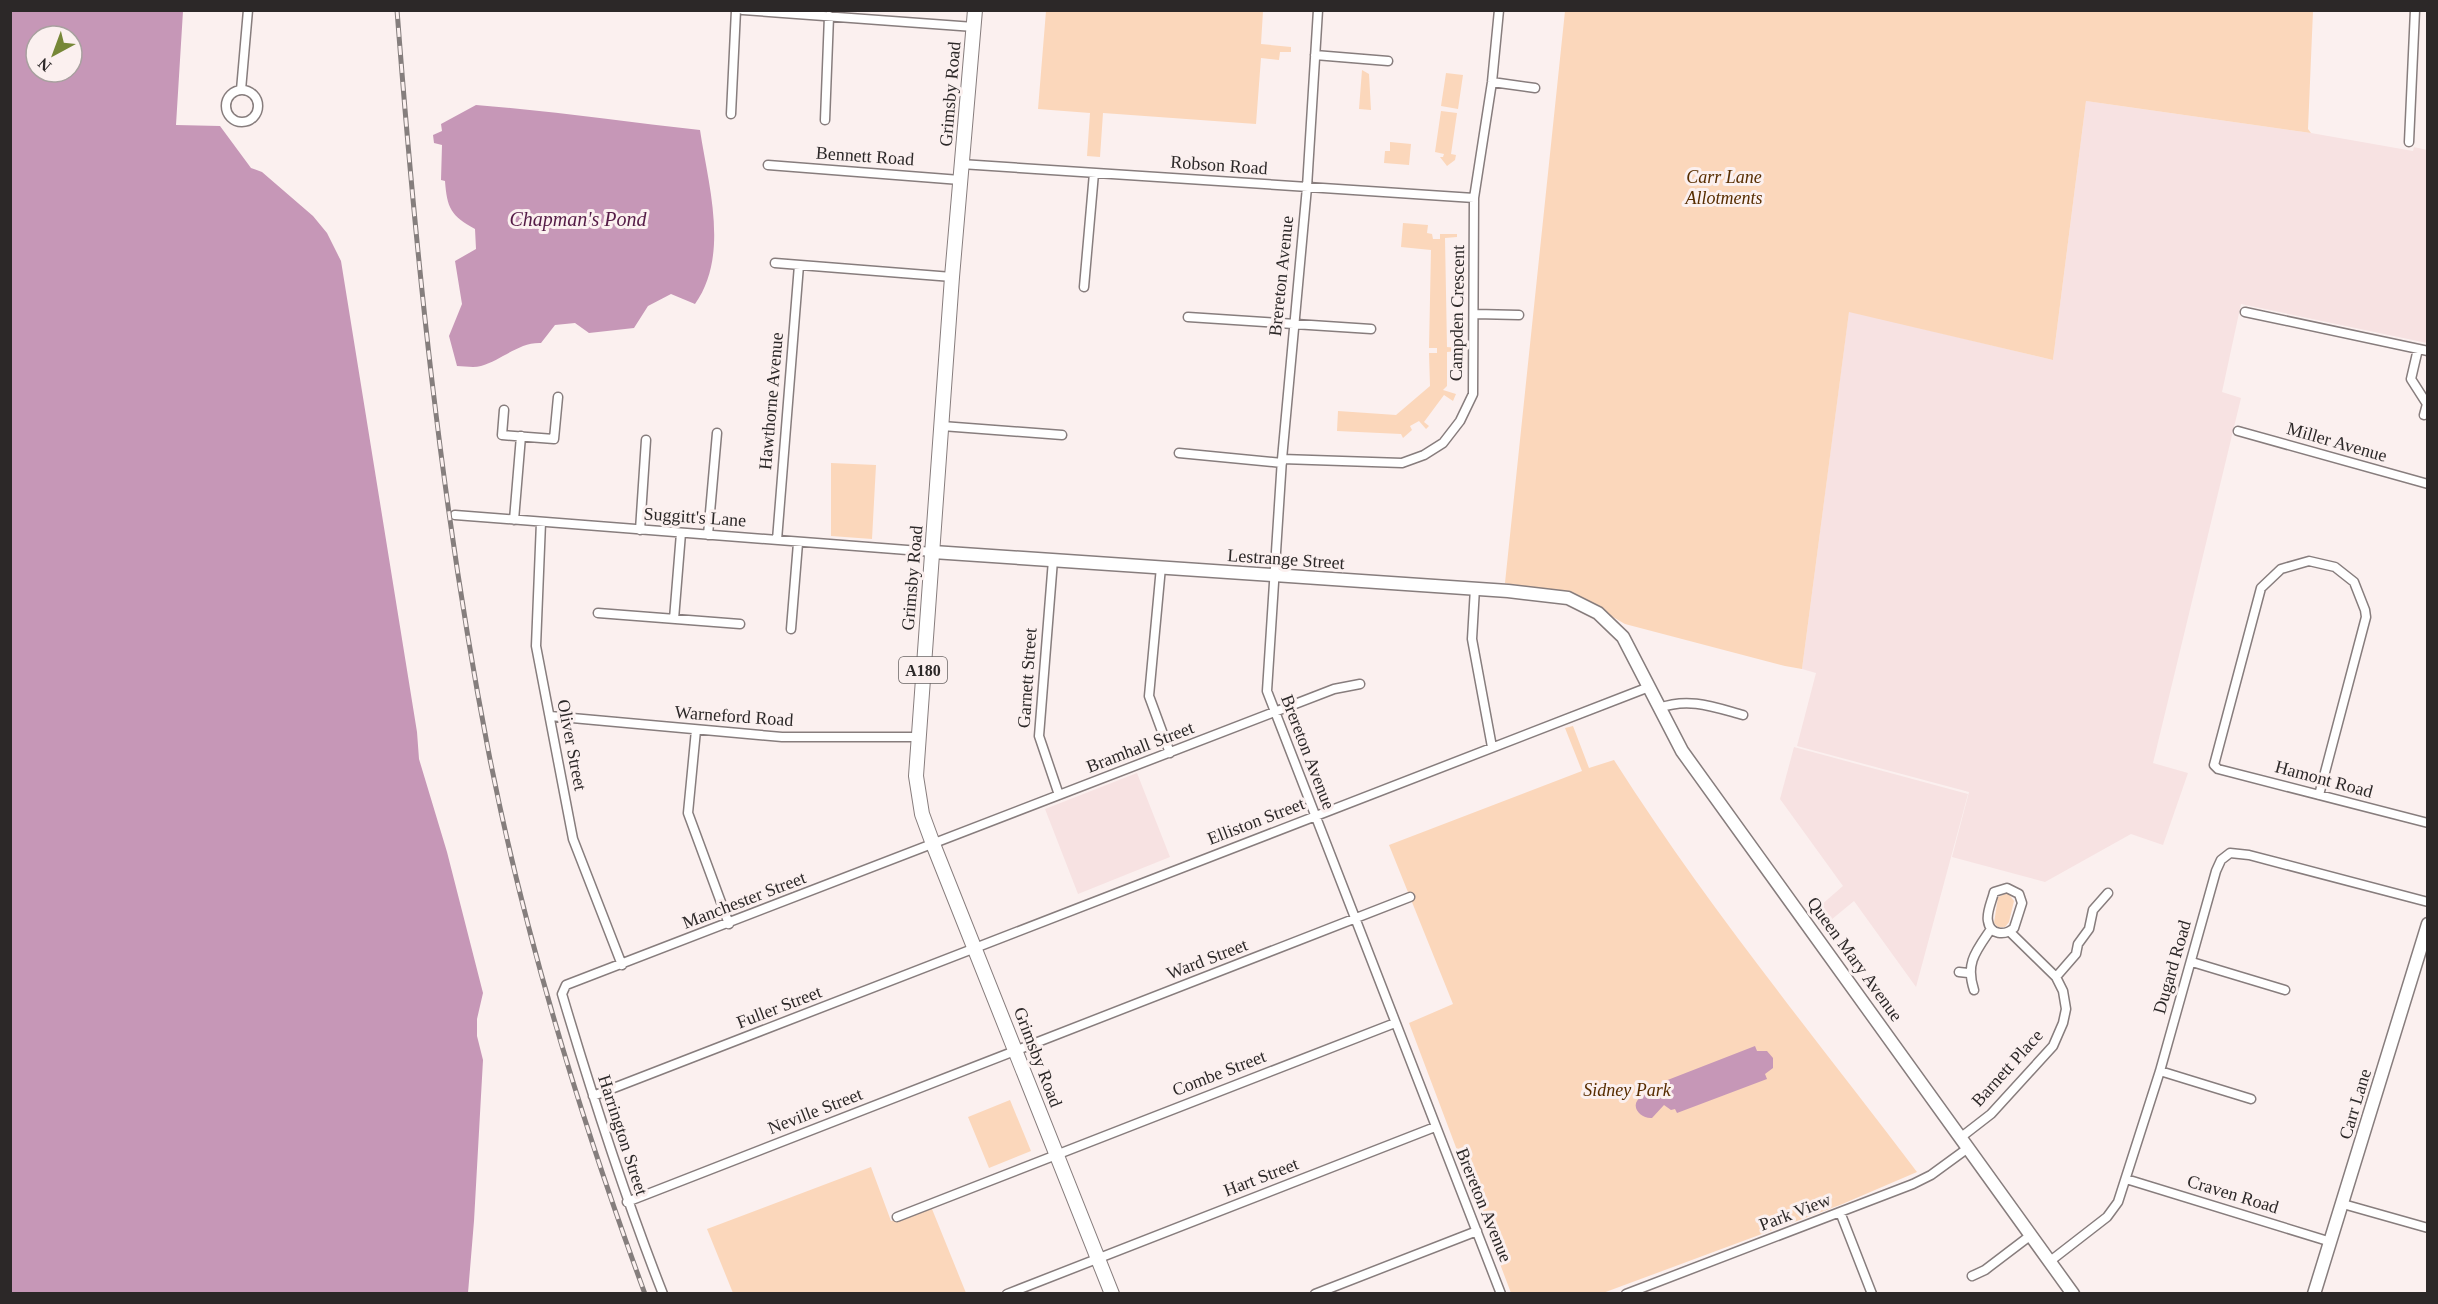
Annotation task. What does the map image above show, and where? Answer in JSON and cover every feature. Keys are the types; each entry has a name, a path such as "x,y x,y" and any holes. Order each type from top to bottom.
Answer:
{"main road":[{"name":"Grimsby Road","path":"975,10 952,277 933,552 917,737 916,776 922,814 933,844 977,948 1112,1293"}],"street":[{"path":"241,90 248,10"},
{"path":"731,114 736,10"},
{"path":"743,10 974,27"},
{"path":"891,10 891,21"},
{"name":"Brereton Avenue","path":"1318,10 1307,188 1282,461 1267,691 1354,920 1501,1293"},
{"name":"Campden Crescent","path":"1179,453 1282,461 1402,463 1424,455 1443,443 1460,420 1473,394 1474,198 1492,82 1499,10"},
{"path":"2409,142 2415,10"},
{"path":"825,120 829,16"},
{"path":"1315,55 1389,61"},
{"path":"1492,82 1535,88"},
{"name":"Bennett Road","path":"768,165 960,180"},
{"name":"Robson Road","path":"961,165 1474,198"},
{"path":"1084,287 1094,173"},
{"path":"776,263 952,277"},
{"name":"Hawthorne Avenue","path":"777,540 799,265"},
{"path":"2245,312 2423,350 2411,379 2427,404 2424,415"},
{"path":"1475,314 1519,315"},
{"path":"1188,317 1371,329"},
{"path":"504,410 502,435 554,439 558,397"},
{"path":"942,426 1062,435"},
{"name":"Miller Avenue","path":"2238,432 2427,484"},
{"path":"708,535 717,433"},
{"path":"514,520 521,436"},
{"path":"640,530 646,440"},
{"name":"Suggitt's Lane","path":"455,515 933,552"},
{"name":"Oliver Street","path":"541,522 536,646 573,839 622,965"},
{"path":"674,619 681,533"},
{"path":"791,629 798,543"},
{"name":"Lestrange Street","path":"933,552 1275,577 1475,588 1568,598 1598,613 1623,637"},
{"name":"Garnett Street","path":"1053,560 1039,736 1059,795"},
{"name":"Hamont Road","path":"2319,795 2366,617 2354,582 2335,567 2309,561 2281,569 2260,588 2214,765 2218,769 2427,823"},
{"path":"1161,567 1149,696 1170,753"},
{"path":"1475,588 1472,639 1492,747"},
{"path":"598,613 740,624"},
{"name":"Queen Mary Avenue","path":"1623,637 1682,751 2073,1293"},
{"name":"Bramhall Street","path":"933,844 1334,689 1360,684"},
{"name":"Elliston Street","path":"977,948 1648,687"},
{"path":"1659,708 1675,702 1697,702 1743,715"},
{"name":"Warneford Road","path":"550,717 782,737 917,737"},
{"path":"696,730 688,813 729,924"},
{"name":"Manchester Street","path":"566,985 933,844"},
{"name":"Dugard Road","path":"2049,1262 2107,1217 2118,1202 2160,1071 2216,871 2222,860 2230,853 2249,855 2427,902"},
{"path":"2007,888 2019,894 2022,903 2016,925 2010,932 1996,933 1991,929 1988,916 1994,892 2007,888"},
{"path":"2056,977 2076,954 2078,944 2089,929 2093,910 2108,893"},
{"name":"Ward Street","path":"1016,1051 1410,897"},
{"name":"Carr Lane","path":"2314,1293 2427,924"},
{"path":"1974,990 1964,972 1991,929"},
{"name":"Barnett Place","path":"1964,1143 2053,1046 2063,1023 2066,1009 2063,991 2056,977 2010,932"},
{"name":"Fuller Street","path":"592,1096 977,948"},
{"path":"2192,962 2285,990"},
{"name":"Harrington Street","path":"566,985 562,994 592,1096 627,1202 663,1293"},
{"name":"Combe Street","path":"897,1217 1395,1023"},
{"name":"Neville Street","path":"627,1202 1016,1051"},
{"path":"2160,1071 2251,1099"},
{"name":"Hart Street","path":"1007,1293 1435,1127"},
{"name":"Park View","path":"1626,1293 1922,1179 1964,1143"},
{"name":"Craven Road","path":"2126,1179 2331,1242"},
{"path":"2343,1204 2427,1228"},
{"path":"1840,1212 1872,1293"},
{"path":"1315,1293 1477,1231"},
{"path":"1972,1276 1985,1270 2031,1235"}],"shaded area":[{"path":"2086,101 2311,133 2413,151 2414,147 2427,150 2427,343 2241,304 2222,392 2241,398 2153,763 2188,773 2163,845 2131,834 2045,882 1952,857 1969,792 1797,746 1816,673 1802,669 1849,311 2053,360"},
{"path":"1794,747 1968,794 1916,987 1854,901 1831,920 1826,935 1805,904 1820,906 1843,886 1780,799"},
{"path":"1137,773 1170,857 1078,894 1045,809"}],"green space":[{"path":"1046,11 1263,11 1261,44 1291,47 1291,52 1280,52 1279,60 1261,58 1256,124 1103,113 1100,157 1087,156 1090,113 1038,109"},
{"name":"Carr Lane Allotments","path":"1565,11 2313,11 2308,129 2311,133 2086,101 2053,360 1849,312 1802,669 1625,624 1575,595 1505,583"},
{"path":"1362,70 1369,74 1371,110 1359,109"},
{"path":"1446,73 1463,75 1458,109 1441,106"},
{"path":"1441,111 1457,113 1451,154 1456,155 1455,160 1447,166 1440,157 1444,154 1435,152"},
{"path":"1390,142 1411,144 1409,165 1384,163 1385,151 1390,151"},
{"path":"1403,223 1428,225 1427,233 1432,234 1433,239 1440,239 1440,234 1457,234 1457,237 1445,238 1447,347 1457,348 1457,351 1447,352 1447,386 1443,390 1456,394 1453,401 1444,395 1424,422 1429,426 1426,429 1419,421 1410,426 1412,430 1403,438 1401,434 1337,431 1338,411 1396,415 1430,386 1429,353 1437,353 1437,348 1429,348 1431,250 1401,247"},
{"path":"831,463 876,465 872,539 831,536"},
{"name":"Sidney Park","path":"1573,726 1589,768 1614,760 1649,814 1723,918 1917,1172 1840,1205 1603,1293 1511,1293 1409,1023 1453,1004 1389,845 1582,771 1565,728"},
{"path":"2008,893 2014,901 2009,922 2005,927 1998,927 1994,923 1998,897"},
{"path":"1010,1100 1031,1151 989,1168 968,1117"},
{"path":"871,1167 891,1221 932,1209 966,1293 733,1293 707,1229"}],"water":[{"path":"10,11 183,11 176,125 220,126 251,168 262,172 313,216 327,233 341,261 417,732 419,759 447,852 483,993 477,1019 477,1036 483,1060 468,1293 11,1293"},
{"name":"Chapman's Pond","path":"476,105 700,130 714,219 714,242 712,264 706,285 695,304 671,294 648,306 634,328 589,333 575,323 555,325 541,343 525,345 481,366 457,366 449,336 462,304 455,261 476,249 475,229 460,220 449,205 445,181 441,180 442,145 434,143 433,135 442,131 441,124"},
{"path":"1755,1046 1757,1051 1767,1051 1773,1058 1773,1068 1765,1074 1767,1079 1677,1113 1675,1109 1671,1110 1664,1105 1652,1118 1643,1116 1637,1111 1638,1100 1644,1095 1660,1095 1667,1085 1665,1081"}],"railway":[{"path":"397,10 432,381 457,565 488,749 502,819 536,957 576,1093 645,1294"}]}
